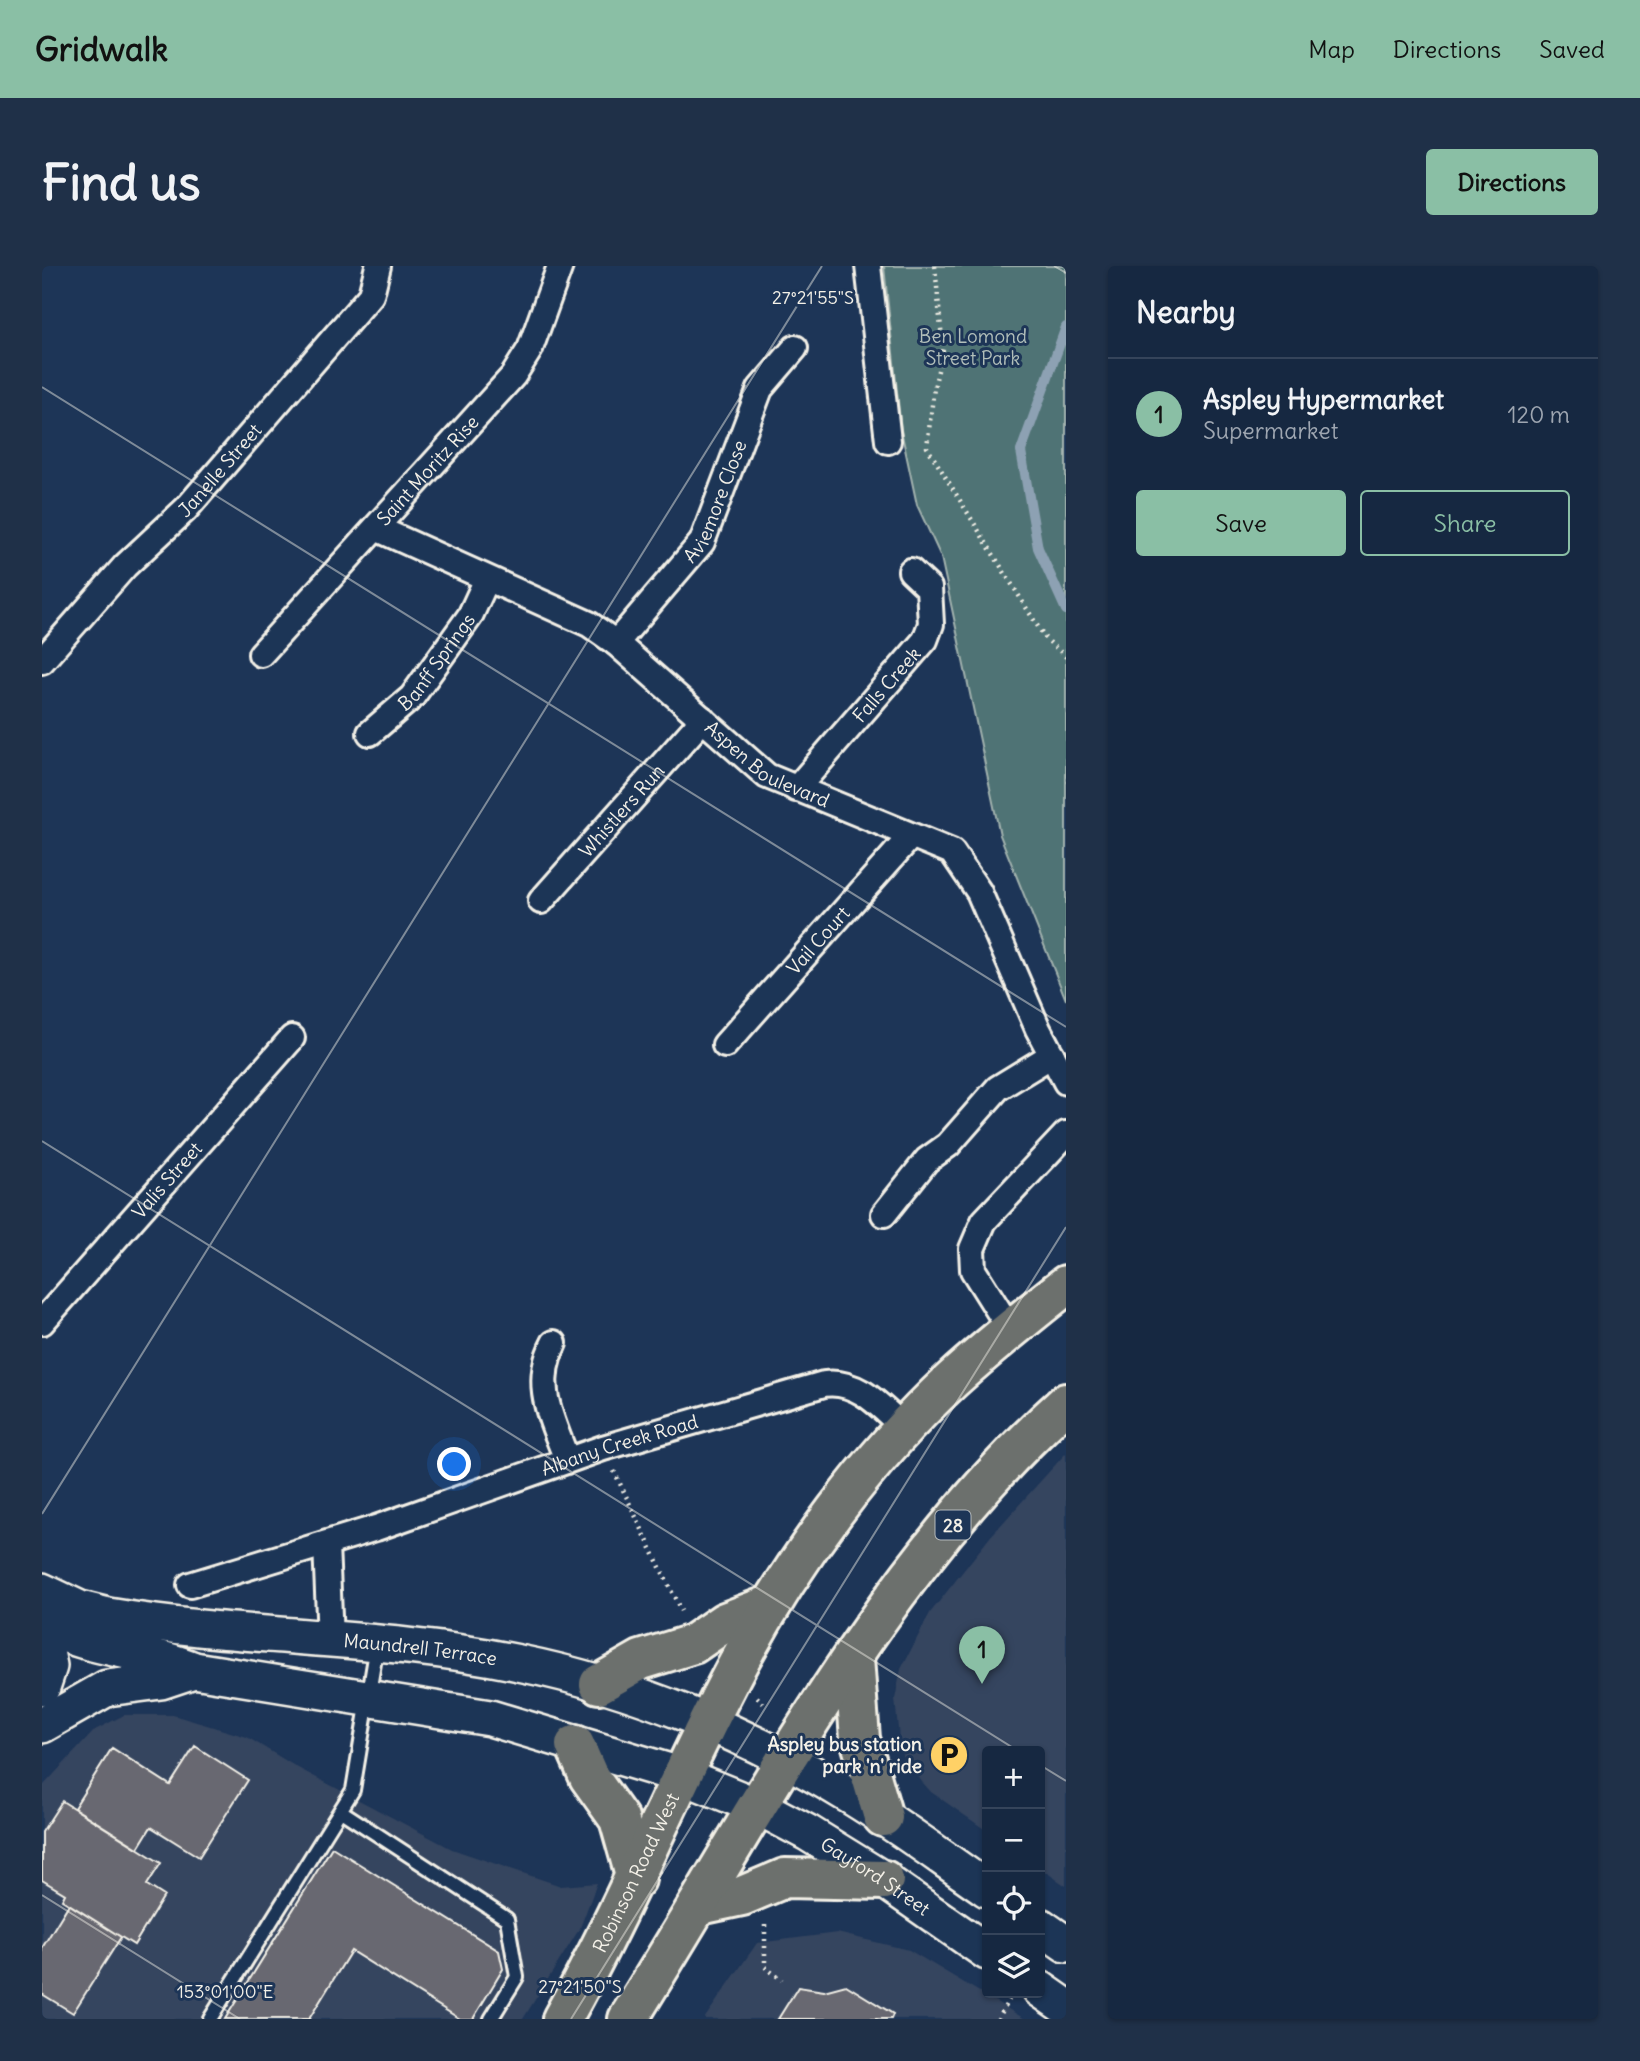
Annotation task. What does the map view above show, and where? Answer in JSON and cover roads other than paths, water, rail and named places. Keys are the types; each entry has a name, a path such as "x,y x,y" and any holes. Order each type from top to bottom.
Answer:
{"main road":[{"path":"706,1724 772,1604 819,1537 905,1429 951,1381 1010,1329 1066,1286"},
{"name":"28","path":"628,2019 786,1761 909,1579 959,1518 1066,1403"},
{"name":"Maundrell Terrace","path":"42,1591 80,1609 122,1618 518,1662 599,1684 706,1724 786,1761"},
{"path":"599,1684 641,1660 693,1644 725,1622 772,1604"},
{"path":"42,1624 78,1641 164,1658 194,1670 489,1718 683,1776 759,1807"},
{"path":"42,1634 49,1666 42,1687"},
{"path":"854,1658 860,1739 883,1816"},
{"path":"42,1724 107,1688 161,1681 194,1670"},
{"name":"Robinson Road West","path":"562,2019 636,1879 706,1724"},
{"path":"575,1745 589,1777 619,1819 636,1879"},
{"path":"786,1761 883,1816 982,1885"},
{"name":"Gayford Street","path":"759,1807 884,1880 982,1949"},
{"path":"700,1905 741,1896 785,1878 884,1880"},
{"path":"1045,1929 1066,1944"},
{"path":"1038,1998 1066,2007"}],"street":[{"name":"Janelle Street","path":"42,661 125,566 186,509 371,295 378,266"},
{"name":"Saint Moritz Rise","path":"261,654 513,376 530,349 560,266"},
{"path":"868,266 888,441"},
{"name":"Aviemore Close","path":"616,643 702,542 760,389 795,348"},
{"name":"Aspen Boulevard","path":"376,528 589,624 616,643 767,776 951,852 979,892 1066,1082"},
{"name":"Falls Creek","path":"796,789 925,640 931,624 929,588 911,571"},
{"name":"Banff Springs","path":"370,733 412,697 470,616 487,579"},
{"name":"Whistlers Run","path":"541,901 702,719"},
{"name":"Vail Court","path":"725,1045 910,837"},
{"name":"Valis Street","path":"42,1322 292,1038"},
{"path":"884,1214 927,1160 948,1145 998,1088 1052,1055"},
{"path":"1010,1329 973,1270 972,1249 984,1222 1066,1134"},
{"path":"554,1343 544,1363 543,1381 567,1460"},
{"name":"Albany Creek Road","path":"190,1584 326,1544 603,1448 831,1383 860,1391 905,1429"},
{"path":"326,1544 330,1640"}],"lane":[{"path":"210,2019 353,1790 377,1645"},
{"path":"341,1811 507,1919 517,1977 491,2019"}],"waterway":[{"path":"1066,327 1021,451 1038,548 1066,610"}],"place":[{"name":"Aspley Hypermarket","path":"982,1684"},
{"name":"Aspley bus station park 'n' ride","path":"949,1755"}],"park label":[{"name":"Ben Lomond Street Park","path":"973,347"}]}
